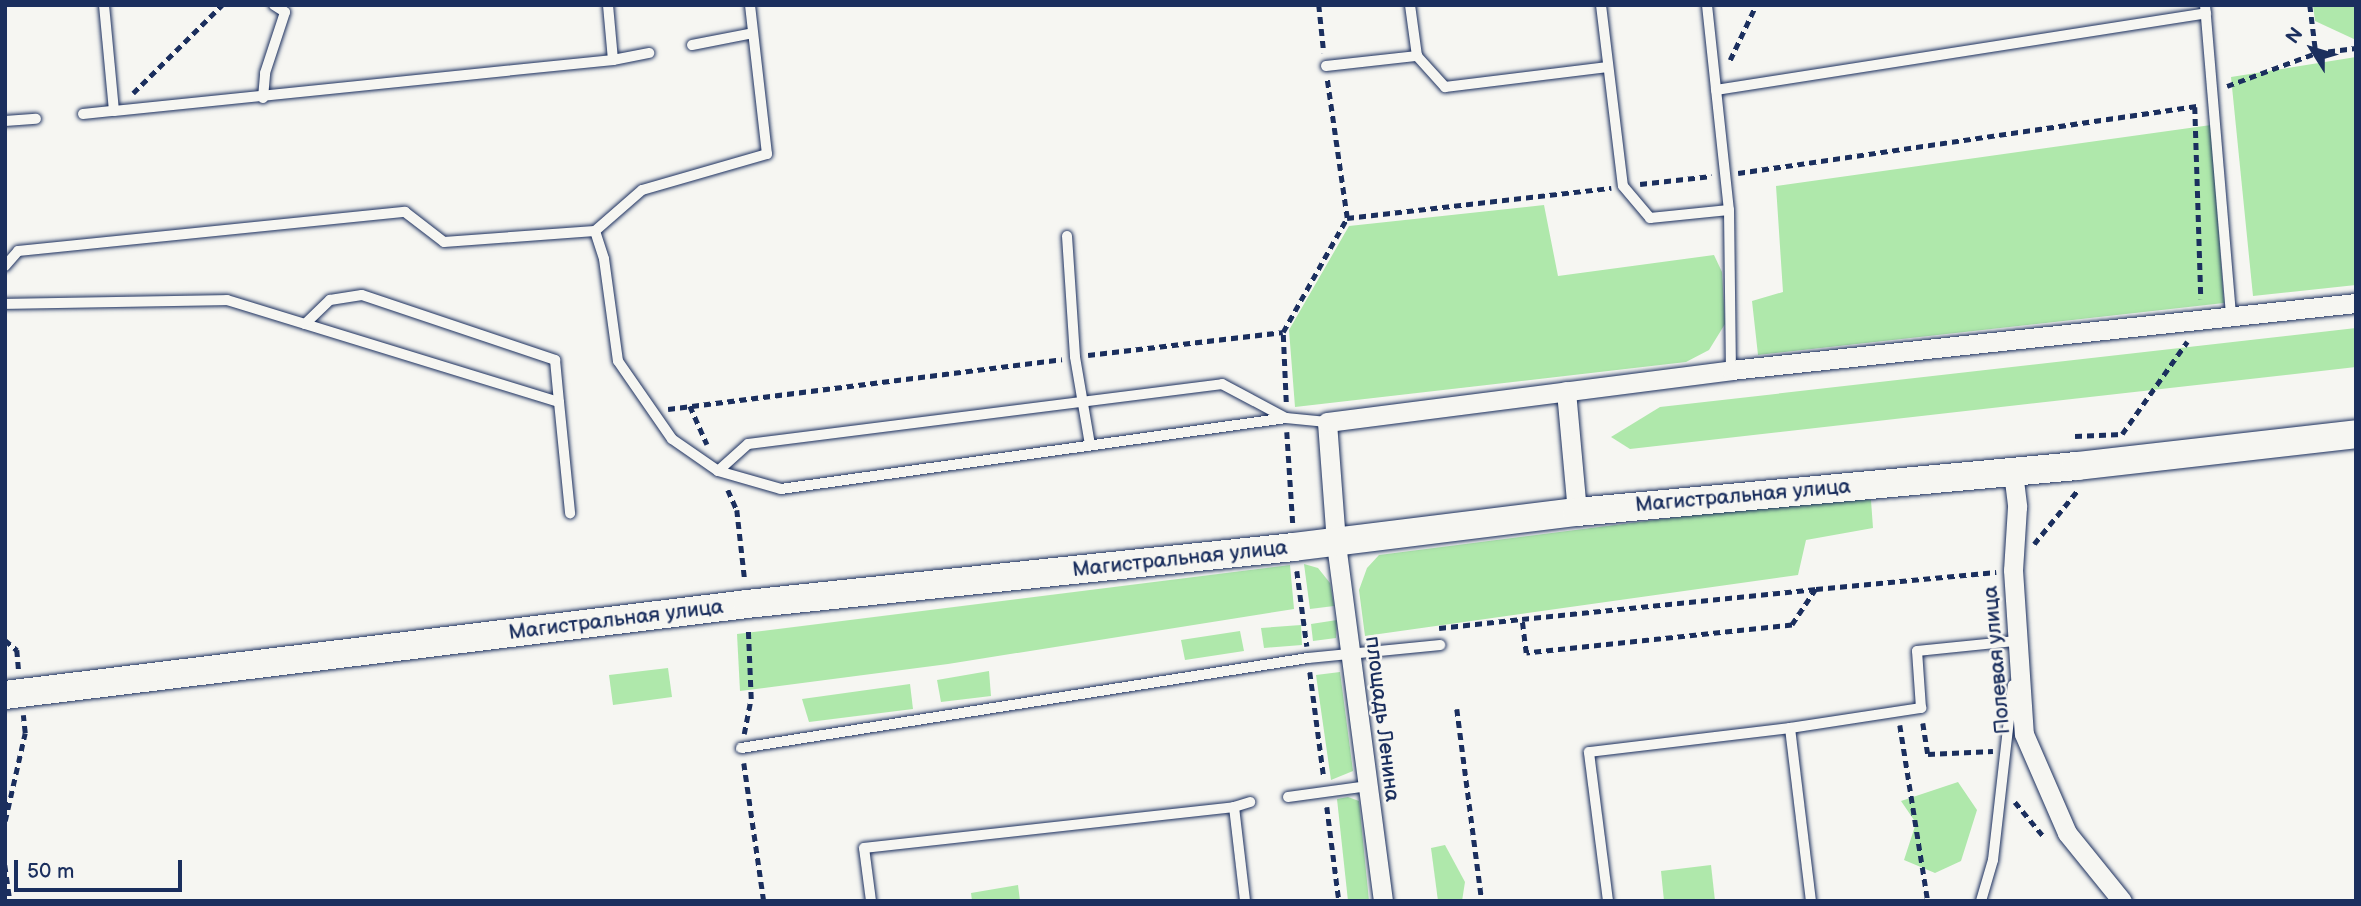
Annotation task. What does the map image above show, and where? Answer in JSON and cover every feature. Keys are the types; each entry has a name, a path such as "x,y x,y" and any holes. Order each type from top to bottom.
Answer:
{"main road":[{"name":"Магистральная улица","path":"13,694 747,604 1294,547 1577,512 2013,472 2356,434"}],"street":[{"path":"1327,422 1731,370 2356,303"},
{"path":"1566,391 1577,512"},
{"name":"площадь Ленина","path":"1327,422 1336,542 1383,901"},
{"name":"Полевая улица","path":"2013,472 2017,508 2013,570 2024,734 2037,769 2067,832 2122,901"}],"lane":[{"path":"104,5 114,111"},
{"path":"264,98 265,72 285,12 274,5"},
{"path":"608,5 613,60"},
{"path":"5,266 18,251 405,212 444,242 595,231 642,190 767,153 750,5"},
{"path":"1410,5 1417,56 1445,86 1608,67"},
{"path":"1601,5 1623,186 1650,218 1729,210"},
{"path":"1707,5 1729,210 1731,370"},
{"path":"1716,90 2206,9 2231,317"},
{"path":"692,45 753,33"},
{"path":"83,114 264,98 613,60 649,53"},
{"path":"1325,66 1417,56"},
{"path":"5,121 36,119"},
{"path":"595,231 604,259 618,361 649,412 672,439 718,471 780,489 1286,418 1327,422"},
{"path":"1067,236 1075,357 1090,445"},
{"path":"305,324 330,300 362,295 555,360 570,513"},
{"path":"5,304 227,300 559,402"},
{"path":"718,471 748,444 1223,384 1286,418"},
{"path":"1608,901 1588,752 1790,728 1921,708 1917,651 2016,641 2008,750 1993,860 1981,901"},
{"path":"741,748 1308,658 1440,645"},
{"path":"1790,728 1811,901"},
{"path":"1288,797 1368,786"},
{"path":"872,901 864,848 1234,807 1250,802"},
{"path":"1234,807 1245,901"}],"path":[{"path":"114,111 222,5"},
{"path":"1319,5 1347,218 1283,332 1294,547 1339,901"},
{"path":"1716,90 1756,5"},
{"path":"2310,5 2316,52"},
{"path":"1347,218 1725,174 2214,104 2227,86 2316,52 2356,48"},
{"path":"2075,436 2122,434 2202,320 2195,107"},
{"path":"649,412 1283,332"},
{"path":"690,406 737,510 747,604 751,699 741,748 764,901"},
{"path":"1816,589 1792,625 1527,653 1522,619 1816,589 2013,570 2078,490"},
{"path":"5,640 17,650 13,694 25,733 5,821"},
{"path":"1921,708 1928,754 2008,750"},
{"path":"1457,709 1482,901"},
{"path":"1898,712 1928,901"},
{"path":"5,865 10,901"}],"green space":[{"path":"2313,5 2356,5 2356,40 2315,21"},
{"path":"2356,57 2356,285 2253,296 2231,77"},
{"path":"2211,125 2224,303 1758,355 1752,301 1783,292 1776,186"},
{"path":"1544,205 1558,276 1714,255 1722,272 1725,324 1709,350 1686,362 1295,407 1289,330 1349,226"},
{"path":"2356,328 2356,367 1630,449 1611,437 1660,407"},
{"path":"1828,498 1871,500 1873,528 1806,540 1798,575 1365,636 1359,590 1367,568 1379,555"},
{"path":"1304,564 1318,568 1330,583 1334,606 1310,609"},
{"path":"1290,565 1294,609 948,664 740,691 737,634"},
{"path":"1337,620 1336,638 1313,641 1311,624"},
{"path":"1301,625 1302,645 1264,648 1261,628"},
{"path":"1240,631 1244,651 1185,660 1181,640"},
{"path":"668,668 672,697 613,705 609,675"},
{"path":"989,671 991,696 941,702 937,680"},
{"path":"1340,672 1353,771 1331,780 1316,675"},
{"path":"910,684 913,709 809,722 802,699"},
{"path":"1958,782 1977,810 1961,861 1935,873 1904,860 1916,823 1901,801"},
{"path":"1348,797 1359,801 1369,901 1348,901 1337,799"},
{"path":"1445,845 1465,882 1462,901 1438,901 1431,848"},
{"path":"1711,865 1715,901 1664,901 1661,871"},
{"path":"1018,885 1020,901 972,901 971,893"}]}
